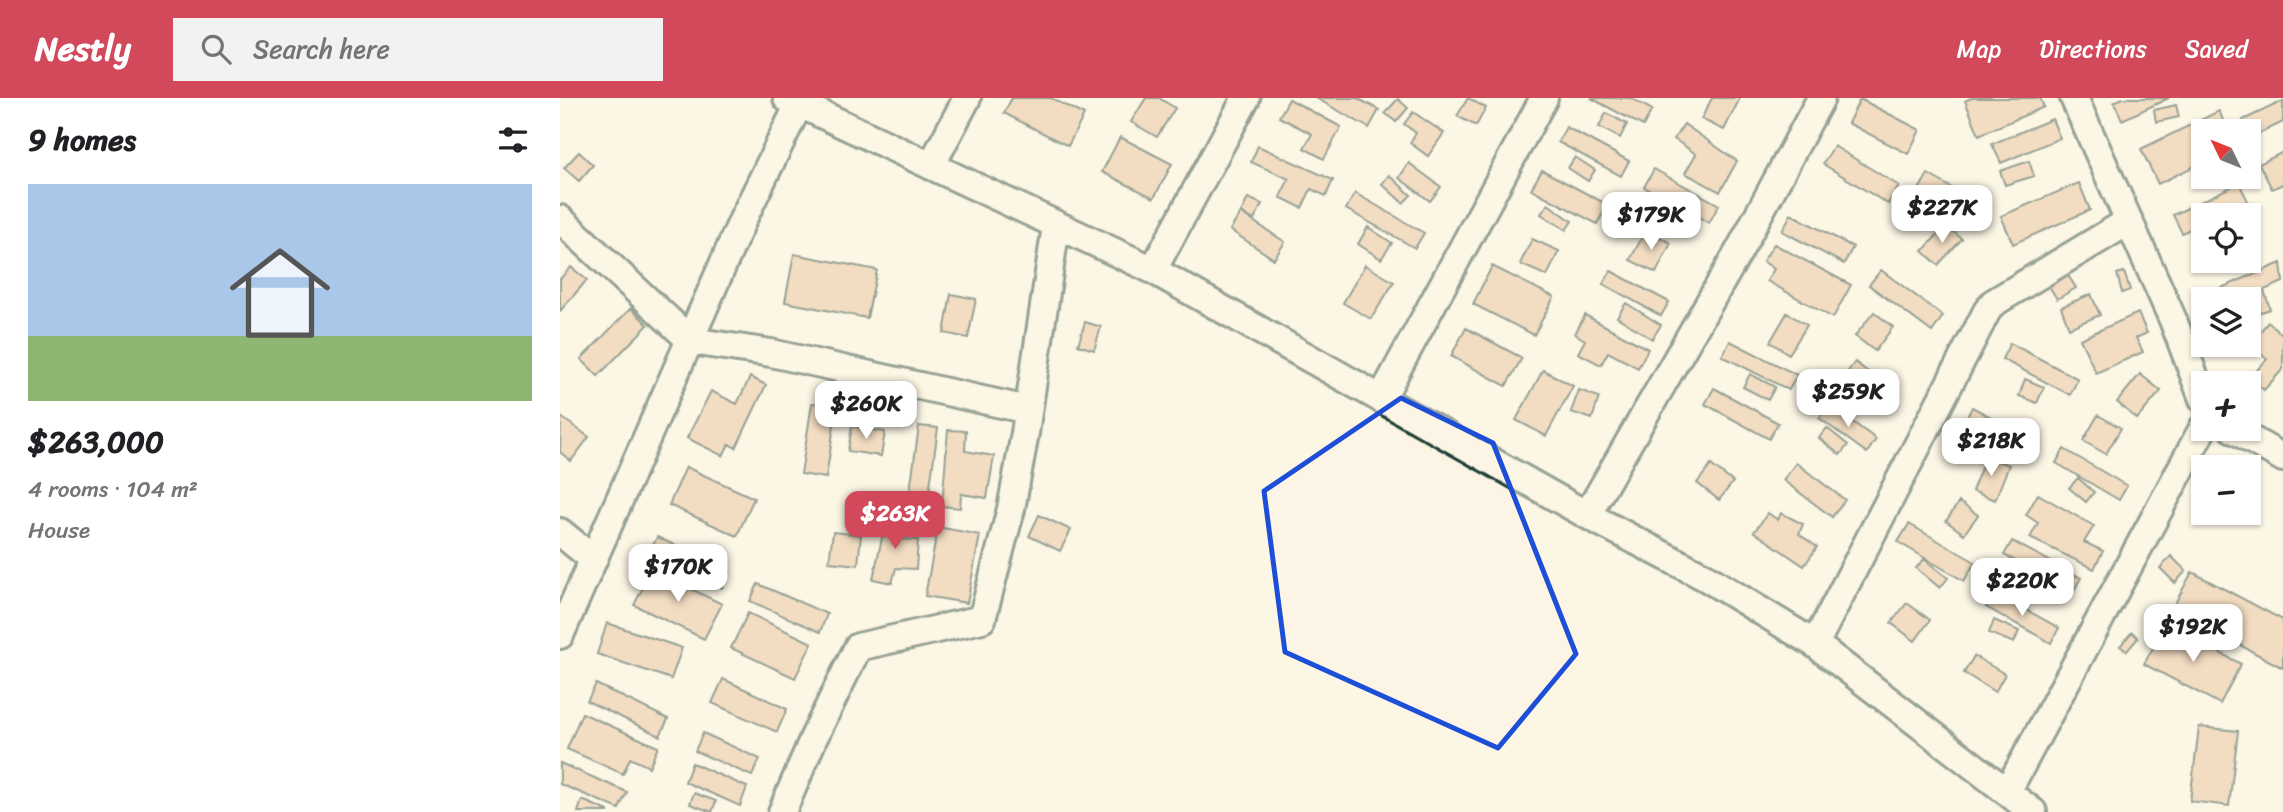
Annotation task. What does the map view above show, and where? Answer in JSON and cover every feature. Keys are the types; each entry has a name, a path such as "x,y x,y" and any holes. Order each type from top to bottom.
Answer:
{"street":[{"path":"931,166 967,98"},
{"path":"1153,270 1247,98"},
{"path":"1381,399 1544,98"},
{"path":"1587,515 1739,251 1821,98"},
{"path":"2074,98 2173,320 2192,371"},
{"path":"560,635 691,341 793,101 1153,270 1587,515 1705,577 1815,644 2008,790 2033,812"},
{"path":"560,219 691,341 771,353 1028,410"},
{"path":"1815,644 1987,311 1993,303 2129,221"},
{"path":"782,812 814,737 858,647 982,618 1011,509 1056,226"},
{"path":"2008,790 2196,441"},
{"path":"2253,441 2283,458"},
{"path":"560,531 593,559"}],"highlighted area":[{"path":"1401,398 1493,443 1576,654 1498,748 1285,652 1264,491"}],"building":[{"path":"1012,98 1051,98 1084,115 1068,146 1004,113"},
{"path":"1146,98 1159,98 1175,108 1157,137 1131,122"},
{"path":"1316,98 1357,98 1379,110 1369,128"},
{"path":"1468,98 1486,108 1476,126 1457,116"},
{"path":"1591,98 1631,98 1652,110 1643,126"},
{"path":"1712,98 1740,98 1724,130 1701,119"},
{"path":"1971,98 2040,98 2044,107 1979,135 1965,101"},
{"path":"2123,98 2169,98 2122,120 2114,102"},
{"path":"1289,99 1341,127 1324,159 1304,148 1312,134 1279,117"},
{"path":"1398,99 1408,108 1396,122 1385,113"},
{"path":"1860,99 1920,130 1908,154 1848,123"},
{"path":"2283,101 2283,122 2261,133 2261,119 2245,119"},
{"path":"2176,105 2179,117 2156,122 2154,110"},
{"path":"2219,111 2223,119 2203,119"},
{"path":"1413,112 1444,133 1428,156 1410,143 1416,133 1404,124"},
{"path":"1606,113 1627,124 1620,138 1599,127"},
{"path":"2052,119 2060,138 2001,163 1992,144"},
{"path":"1684,124 1737,161 1720,192 1685,173 1696,154 1674,139"},
{"path":"2191,125 2191,168 2158,184 2141,149"},
{"path":"1566,127 1629,161 1621,176 1558,142"},
{"path":"1120,137 1172,164 1154,198 1102,172"},
{"path":"1258,146 1333,180 1326,196 1311,189 1302,208 1280,197 1289,179 1251,162"},
{"path":"1834,146 1899,186 1888,204 1823,164"},
{"path":"579,152 593,165 579,181 564,168"},
{"path":"2283,152 2283,184 2272,189 2261,163"},
{"path":"1575,157 1595,170 1588,181 1568,168"},
{"path":"2029,161 2034,176 2005,185 2000,171"},
{"path":"1409,163 1441,187 1430,201 1399,178"},
{"path":"1654,169 1719,205 1709,223 1644,187"},
{"path":"1542,170 1608,205 1597,224 1531,189"},
{"path":"1928,174 1981,205 1970,224 1917,193"},
{"path":"1389,175 1411,195 1403,203 1382,184"},
{"path":"2079,183 2090,210 2013,244 2001,216"},
{"path":"2227,189 2242,189 2248,201 2244,203 2198,203"},
{"path":"1355,193 1424,233 1415,248 1346,209"},
{"path":"1248,198 1262,204 1254,220 1241,213"},
{"path":"1662,202 1689,216 1683,228 1655,214"},
{"path":"1548,204 1572,221 1566,230 1541,214"},
{"path":"2191,206 2191,229 2182,233 2173,215"},
{"path":"1241,213 1285,242 1274,259 1230,230"},
{"path":"1791,214 1853,247 1844,264 1782,231"},
{"path":"1946,225 1962,239 1938,265 1923,251"},
{"path":"1368,227 1392,243 1381,259 1358,244"},
{"path":"1646,230 1671,243 1656,273 1630,260"},
{"path":"1532,239 1559,251 1547,276 1520,264"},
{"path":"1774,244 1851,285 1833,318 1767,281 1774,269 1763,261"},
{"path":"794,254 877,270 867,318 785,302"},
{"path":"2281,263 2283,282 2264,290 2270,309 2261,312 2261,287 2223,287 2261,273"},
{"path":"1365,265 1394,282 1371,319 1343,303"},
{"path":"1492,266 1554,297 1534,335 1473,304"},
{"path":"571,267 587,280 560,311 560,279"},
{"path":"1881,270 1943,316 1932,332 1869,285"},
{"path":"1611,271 1669,302 1661,316 1603,284"},
{"path":"2066,272 2076,288 2057,299 2047,283"},
{"path":"2124,272 2130,290 2122,293 2117,274"},
{"path":"951,294 976,299 968,338 944,333"},
{"path":"2091,294 2100,315 2069,328 2061,307"},
{"path":"1626,303 1661,325 1652,339 1617,317"},
{"path":"631,308 648,325 598,376 581,359"},
{"path":"1874,312 1893,327 1875,351 1855,336"},
{"path":"1787,313 1807,325 1789,354 1770,342"},
{"path":"2138,313 2147,333 2136,338 2143,352 2096,373 2080,339"},
{"path":"1585,315 1648,349 1638,368 1608,352 1601,365 1578,353 1585,340 1575,334"},
{"path":"1085,322 1101,327 1094,350 1078,345"},
{"path":"2268,322 2283,335 2283,369 2264,390 2261,387 2261,371 2256,371 2267,359 2261,354 2261,331"},
{"path":"1466,328 1522,358 1506,386 1451,356"},
{"path":"1730,341 1797,375 1789,390 1722,356"},
{"path":"2010,343 2078,379 2070,395 2002,359"},
{"path":"1855,362 1876,378 1852,410 1831,394"},
{"path":"1543,370 1573,386 1546,436 1516,420"},
{"path":"1750,374 1775,387 1768,400 1743,387"},
{"path":"2140,374 2161,391 2137,419 2117,402"},
{"path":"750,377 766,385 736,448 729,444 723,456 687,438 711,391 737,404"},
{"path":"2025,379 2044,387 2037,403 2019,396"},
{"path":"1714,388 1778,423 1769,439 1705,404"},
{"path":"1579,390 1599,397 1592,419 1571,412"},
{"path":"812,403 837,406 826,478 801,474"},
{"path":"1829,405 1876,439 1867,453 1819,418"},
{"path":"1972,407 2021,433 2012,450 1963,425"},
{"path":"2098,415 2121,428 2106,454 2083,441"},
{"path":"561,417 589,437 571,461 560,452"},
{"path":"852,426 885,432 881,456 848,451"},
{"path":"919,426 938,428 928,501 909,498"},
{"path":"1827,428 1848,445 1840,455 1819,438"},
{"path":"948,430 966,431 965,451 994,456 987,498 961,494 960,508 942,506"},
{"path":"2064,449 2127,486 2119,500 2056,463"},
{"path":"1986,456 2009,465 1995,500 1972,491"},
{"path":"1796,463 1845,500 1832,517 1783,480"},
{"path":"1711,465 1733,482 1719,500 1697,483"},
{"path":"686,467 754,498 737,536 669,505"},
{"path":"2078,478 2094,492 2086,502 2069,488"},
{"path":"2038,494 2094,526 2084,542 2103,551 2094,569 2030,538 2038,523 2026,515"},
{"path":"1959,502 1978,515 1964,534 1946,521"},
{"path":"1768,513 1778,520 1781,513 1803,524 1799,534 1817,547 1804,566 1754,532"},
{"path":"887,515 906,519 902,539 918,540 916,569 896,568 892,583 873,579"},
{"path":"1039,515 1071,530 1060,551 1029,536"},
{"path":"1909,524 1975,562 1964,581 1898,542"},
{"path":"938,527 980,535 967,603 925,596"},
{"path":"833,532 861,535 858,565 829,562"},
{"path":"657,537 730,571 722,588 649,553"},
{"path":"2012,541 2081,578 2073,592 2004,555"},
{"path":"2171,556 2186,571 2175,583 2160,568"},
{"path":"1924,559 1948,578 1940,588 1916,568"},
{"path":"2014,568 2040,582 2034,592 2009,578"},
{"path":"652,570 722,604 704,639 634,605"},
{"path":"2192,572 2283,620 2283,668 2172,609"},
{"path":"758,584 827,614 820,632 750,601"},
{"path":"1994,592 2059,628 2051,643 1986,607"},
{"path":"1907,603 1930,620 1915,641 1891,623"},
{"path":"748,613 812,643 795,678 731,648"},
{"path":"1994,620 2019,631 2014,643 1989,633"},
{"path":"607,623 682,648 671,679 597,654"},
{"path":"2166,624 2241,664 2220,704 2144,664"},
{"path":"2132,632 2138,638 2127,651 2120,646"},
{"path":"1974,656 2005,674 1995,692 1964,673"},
{"path":"723,679 787,709 777,732 712,703"},
{"path":"596,684 668,719 660,736 587,701"},
{"path":"582,713 658,747 649,767 630,758 623,774 567,749"},
{"path":"2199,727 2238,731 2229,806 2190,801"},
{"path":"703,733 760,759 752,776 695,751"},
{"path":"560,763 627,792 619,809 560,784"},
{"path":"692,763 747,787 740,806 685,782"},
{"path":"694,793 716,801 712,812 690,804"},
{"path":"582,800 608,811 608,812 578,812"}]}
